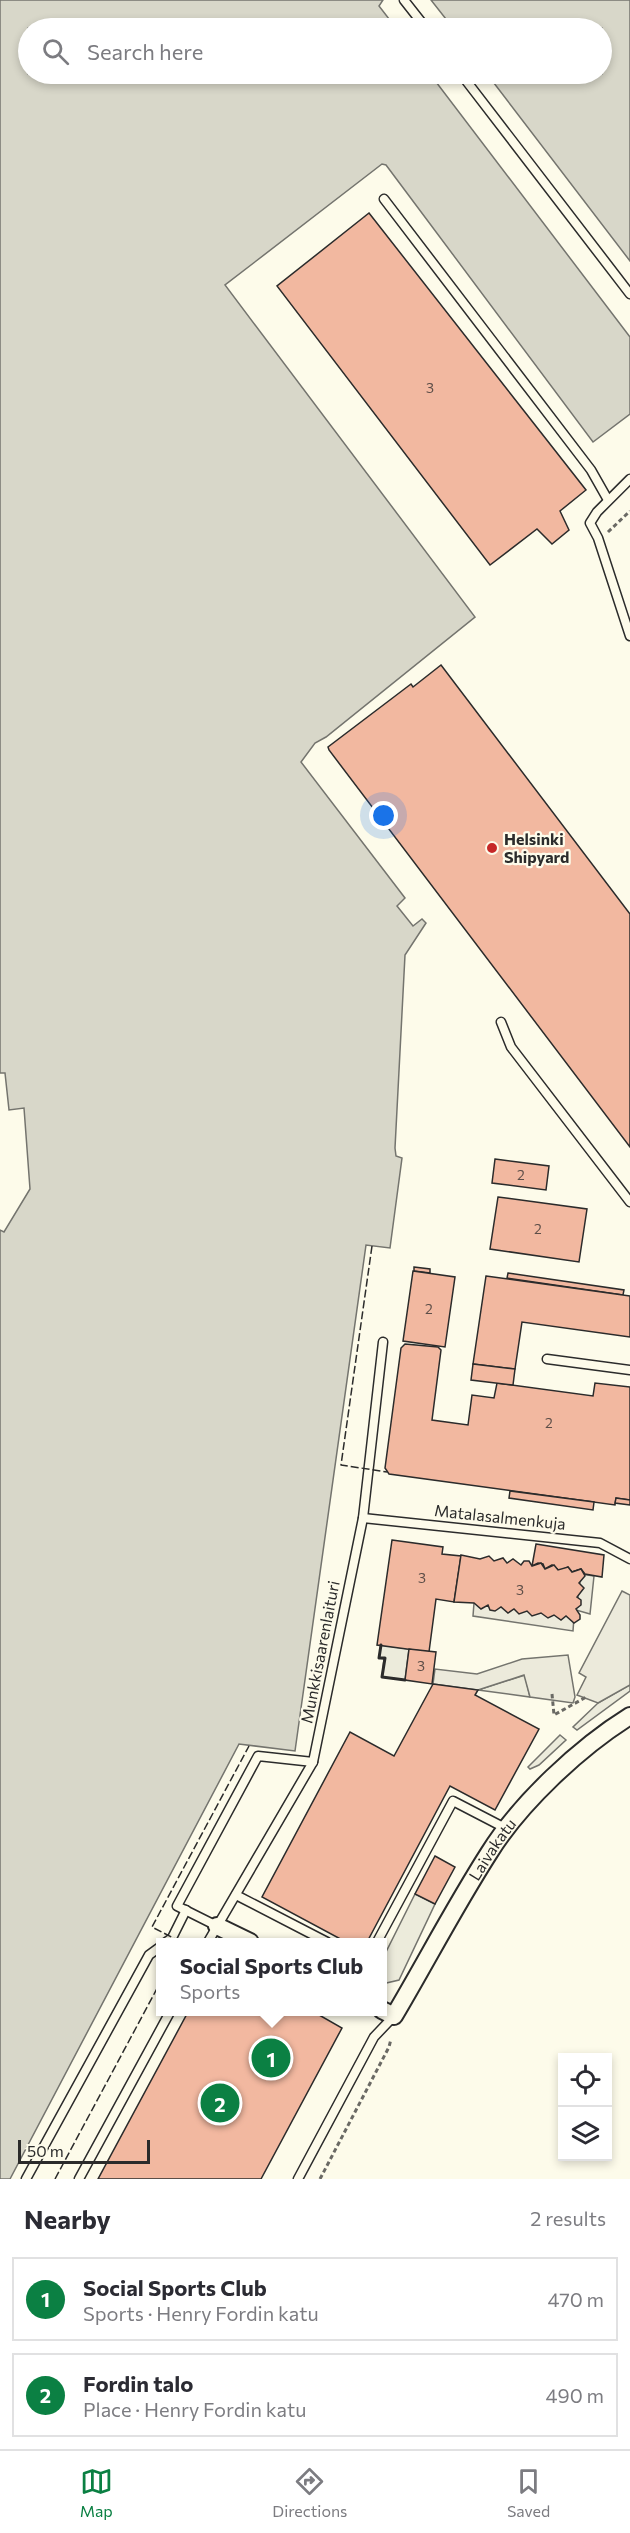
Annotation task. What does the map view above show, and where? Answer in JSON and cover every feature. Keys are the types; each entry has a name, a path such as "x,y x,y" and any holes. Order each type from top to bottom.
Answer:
{"street":[{"name":"Laivakatu","path":"388,2013 490,1851 507,1829 567,1764 630,1716"},
{"path":"217,1926 242,1938"}],"lane":[{"path":"404,0 418,18"},
{"path":"468,84 630,294"},
{"path":"384,199 591,471 608,500"},
{"path":"630,479 608,500 590,523 598,538 630,636"},
{"path":"501,1022 511,1047 630,1202"},
{"name":"Munkkisaarenlaituri","path":"210,1938 313,1762 363,1518 383,1342"},
{"path":"547,1359 630,1370"},
{"name":"Matalasalmenkuja","path":"363,1518 600,1543 630,1559"},
{"path":"217,1926 177,1906 258,1756 313,1762"},
{"path":"379,1938 453,1801 507,1829"},
{"path":"236,1895 319,1938"},
{"path":"172,1938 186,1910"},
{"path":"26,2179 149,1955 156,1950"},
{"path":"79,2179 168,2016"},
{"path":"298,2179 386,2016"}],"path":[{"path":"552,1694 554,1715 588,1696"},
{"path":"320,2179 389,2048 388,2013"}],"shaded area":[{"path":"0,0 383,0 379,6 388,18 18,18 18,84 438,84 630,337 630,414 593,442 386,165 382,164 225,285 475,617 326,737 315,743 301,762 405,898 397,906 413,926 422,919 426,923 405,955 395,1148 396,1156 402,1158 390,1248 366,1245 295,1751 239,1744 10,2179 0,2179 0,1230 4,1232 30,1189 24,1108 9,1110 5,1073 0,1073"},
{"path":"431,0 630,0 630,261 495,84 612,84 612,18 445,18"},
{"path":"581,1574 594,1576 590,1614 576,1610"},
{"path":"622,1591 630,1595 630,1685 598,1703 577,1695 586,1677 579,1673"},
{"path":"474,1603 574,1617 573,1631 473,1616"},
{"path":"381,1645 409,1649 405,1680 382,1677 384,1659 379,1658"},
{"path":"568,1655 575,1697 573,1703 530,1697 524,1675 478,1690 433,1684 435,1669 477,1674 522,1659"},
{"path":"525,1675 530,1697 478,1690"},
{"path":"630,1685 630,1691 577,1730 573,1727 598,1703"},
{"path":"560,1735 566,1740 539,1765 530,1769 528,1767"},
{"path":"415,1894 435,1904 399,1980 387,1983 387,1950"}],"building":[{"path":"369,213 586,490 560,511 569,530 552,544 537,529 490,565 277,286"},
{"name":"Helsinki Shipyard","path":"441,665 630,914 630,1147 329,750 328,747 411,684 413,687"},
{"path":"495,1159 549,1166 546,1190 492,1183"},
{"path":"498,1197 587,1209 579,1262 490,1249"},
{"path":"414,1267 430,1269 430,1273 414,1271"},
{"path":"413,1271 455,1277 445,1347 403,1341"},
{"path":"508,1273 624,1290 623,1295 507,1278"},
{"path":"486,1276 630,1296 630,1337 522,1322 515,1369 473,1364"},
{"path":"405,1344 438,1347 441,1350 432,1420 468,1425 472,1395 494,1398 497,1383 593,1396 595,1383 630,1387 630,1500 616,1498 615,1505 389,1474 385,1468 401,1348"},
{"path":"473,1364 515,1369 513,1385 471,1380"},
{"path":"510,1491 594,1502 593,1510 509,1498"},
{"path":"616,1498 630,1500 630,1505 615,1503"},
{"path":"392,1540 443,1547 442,1554 461,1556 454,1602 436,1599 429,1652 377,1645"},
{"path":"536,1544 604,1555 602,1577 585,1574 581,1569 572,1572 568,1567 560,1571 552,1565 545,1569 543,1564 538,1563 532,1566"},
{"path":"461,1555 480,1559 489,1556 494,1561 503,1558 507,1563 513,1559 521,1565 524,1561 529,1561 532,1566 541,1563 545,1569 554,1565 558,1570 568,1567 572,1572 581,1569 585,1576 579,1583 584,1588 577,1597 581,1600 581,1605 576,1609 580,1619 574,1623 566,1616 561,1620 554,1615 548,1618 541,1613 532,1616 527,1611 519,1614 514,1609 508,1613 501,1607 495,1611 490,1610 488,1605 481,1609 474,1603 454,1602"},
{"path":"409,1649 436,1652 432,1684 405,1680"},
{"path":"433,1684 478,1690 475,1695 539,1729 495,1810 450,1786 369,1938 339,1938 262,1897 350,1732 394,1756"},
{"path":"435,1856 455,1867 435,1904 415,1894"},
{"path":"186,2016 321,2016 342,2028 261,2179 98,2179"}],"fence":[{"path":"372,1246 341,1465 387,1472"},
{"path":"173,1938 152,1927 249,1746"},
{"path":"55,2179 156,1990"}],"wall":[{"path":"381,1645 379,1658 385,1658 382,1677 405,1680"}],"place":[{"name":"Helsinki Shipyard","path":"492,848"},
{"name":"Social Sports Club","path":"271,2058"},
{"name":"Fordin talo","path":"220,2103"}]}
